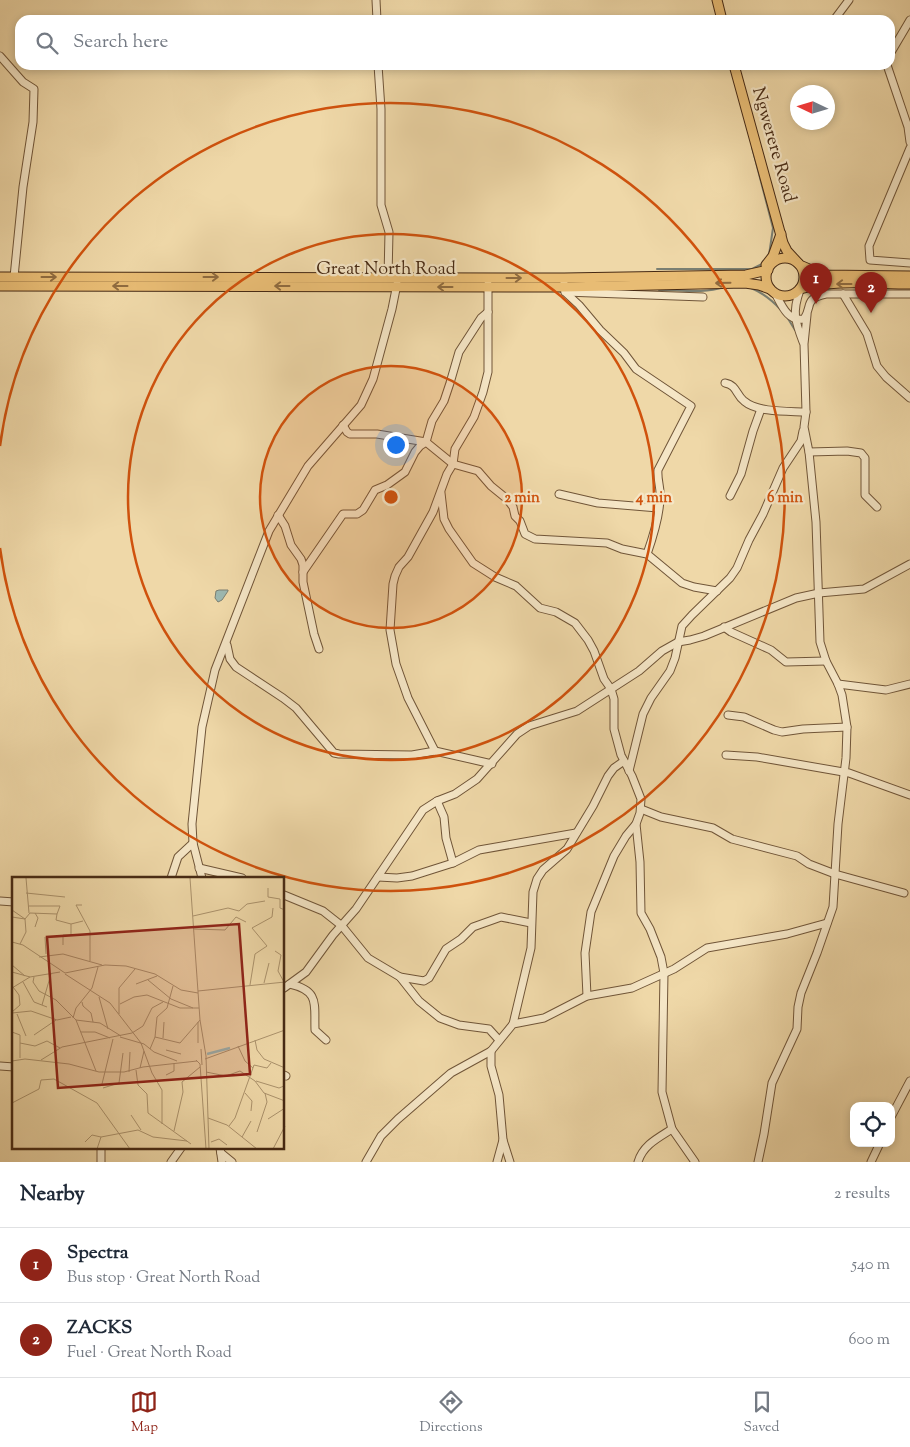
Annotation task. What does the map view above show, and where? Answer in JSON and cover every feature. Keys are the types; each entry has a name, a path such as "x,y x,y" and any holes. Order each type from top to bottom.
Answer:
{"main road":[{"path":"717,0 721,15"},
{"name":"Ngwerere Road","path":"735,70 781,234 787,251 800,265"},
{"path":"781,234 768,269 766,280 773,291 786,296 794,295 800,290 814,285 910,284"},
{"path":"757,273 773,256"},
{"path":"768,269 773,263 781,259 791,259 800,265 823,274 910,276"},
{"path":"800,265 805,278 800,290"},
{"name":"Great North Road","path":"565,286 746,275 768,269"},
{"name":"Great North Road","path":"0,277 388,278 397,283"},
{"name":"Great North Road","path":"0,286 488,282 565,286 745,283 759,285 773,291"}],"street":[{"path":"376,0 376,15"},
{"path":"838,15 849,0"},
{"path":"895,46 910,20"},
{"path":"0,56 23,82 34,89 33,122 23,187 14,277"},
{"path":"378,70 381,109 381,205 389,232 388,278"},
{"path":"889,70 908,127 910,142"},
{"path":"910,148 869,246 868,255 870,260 910,263"},
{"path":"435,751 408,698 398,672 390,630 395,576 421,535 453,464 455,449 474,417 483,392 488,372 488,282"},
{"path":"202,877 192,824 202,727 216,670 269,531 278,514 308,466 361,405 373,379 397,283"},
{"path":"565,286 703,297"},
{"path":"565,286 600,330 624,353 636,369 691,406 658,470 660,490 658,508 653,539 647,554"},
{"path":"794,320 795,304 800,290"},
{"path":"773,291 794,320 804,344"},
{"path":"629,771 643,714 651,698 670,671 682,626 730,578 737,568 783,468 801,441 806,412 804,344 808,306 814,298 826,294 910,294"},
{"path":"843,294 868,334 877,366 886,377 910,398"},
{"path":"303,572 343,514 357,514 363,510 375,490 387,485 405,472 414,452 426,442 432,421 444,401 459,352 481,318 488,312"},
{"path":"794,320 804,319 807,315"},
{"path":"725,383 734,386 745,402 761,409 806,412"},
{"path":"730,496 741,474 761,409"},
{"path":"343,425 350,434 377,434 426,442 453,464 478,471 491,486 508,499 513,507 515,516 528,536 607,543 622,549 647,554 682,583 717,591"},
{"path":"758,1162 772,1083 797,1029 801,993 833,907 847,727 842,695 826,661 820,642 816,522 809,452 804,427"},
{"path":"809,452 841,451 861,453 865,458 865,495 877,507"},
{"path":"441,493 444,519 469,558 496,577 516,586 540,608 556,612 574,623 588,640 604,679 612,689 615,707 615,738 641,800 641,809 636,824 614,856 591,912 585,953 587,996"},
{"path":"559,494 598,503 658,508"},
{"path":"278,514 285,526 291,545 303,565 303,582 319,649"},
{"path":"287,986 306,972 333,935 342,926 378,877 422,810 469,786 492,764 517,734 529,726 577,711 639,671 662,651 678,642 690,640 796,598 819,593 864,590 910,564"},
{"path":"724,627 770,650 786,662 826,661"},
{"path":"226,644 230,659 236,667 296,708 334,753 392,756 435,751 492,764"},
{"path":"838,684 886,690 910,684"},
{"path":"728,714 744,717 782,732 847,727"},
{"path":"726,755 757,757 844,772 910,795"},
{"path":"366,1162 381,1136 398,1119 452,1073 491,1051 513,1024 531,948 531,923 537,879 543,870 567,849 593,806 608,776 614,768 624,761"},
{"path":"437,801 444,817 446,838 453,863"},
{"path":"641,809 661,817 713,828 732,839 798,856 809,864 836,874 904,893"},
{"path":"636,824 640,862 641,913 650,929 664,973 662,1092 672,1129 695,1162"},
{"path":"378,877 412,876 453,863 479,850 576,833"},
{"path":"171,877 178,857 194,843"},
{"path":"200,868 238,877"},
{"path":"285,895 323,911 342,926 368,958 400,976 424,980 429,978 446,949 474,927 501,917 531,923"},
{"path":"513,1024 544,1018 587,996 632,988 674,969 707,948 787,934 827,923"},
{"path":"400,976 418,1001 440,1018 459,1025 489,1029 499,1040"},
{"path":"287,986 308,990 312,995 315,1030 326,1040"},
{"path":"491,1051 491,1066 499,1095 503,1140 510,1162"},
{"path":"895,1109 910,1081"},
{"path":"638,1162 641,1153 649,1144 672,1129"},
{"path":"497,1162 503,1140"},
{"path":"871,1162 878,1147"},
{"path":"170,1162 179,1150"},
{"path":"220,1151 222,1162"},
{"path":"220,1151 232,1162"}],"water":[{"path":"216,591 228,591 222,600 218,602 215,598"}],"waterway":[{"path":"752,147 773,228 769,255"},
{"path":"657,269 752,269 764,263"},
{"path":"659,290 700,291 724,287"},
{"path":"751,288 767,297 781,310"},
{"path":"787,317 795,330"}],"place":[{"name":"Spectra","path":"816,304"},
{"name":"ZACKS","path":"871,313"}]}
